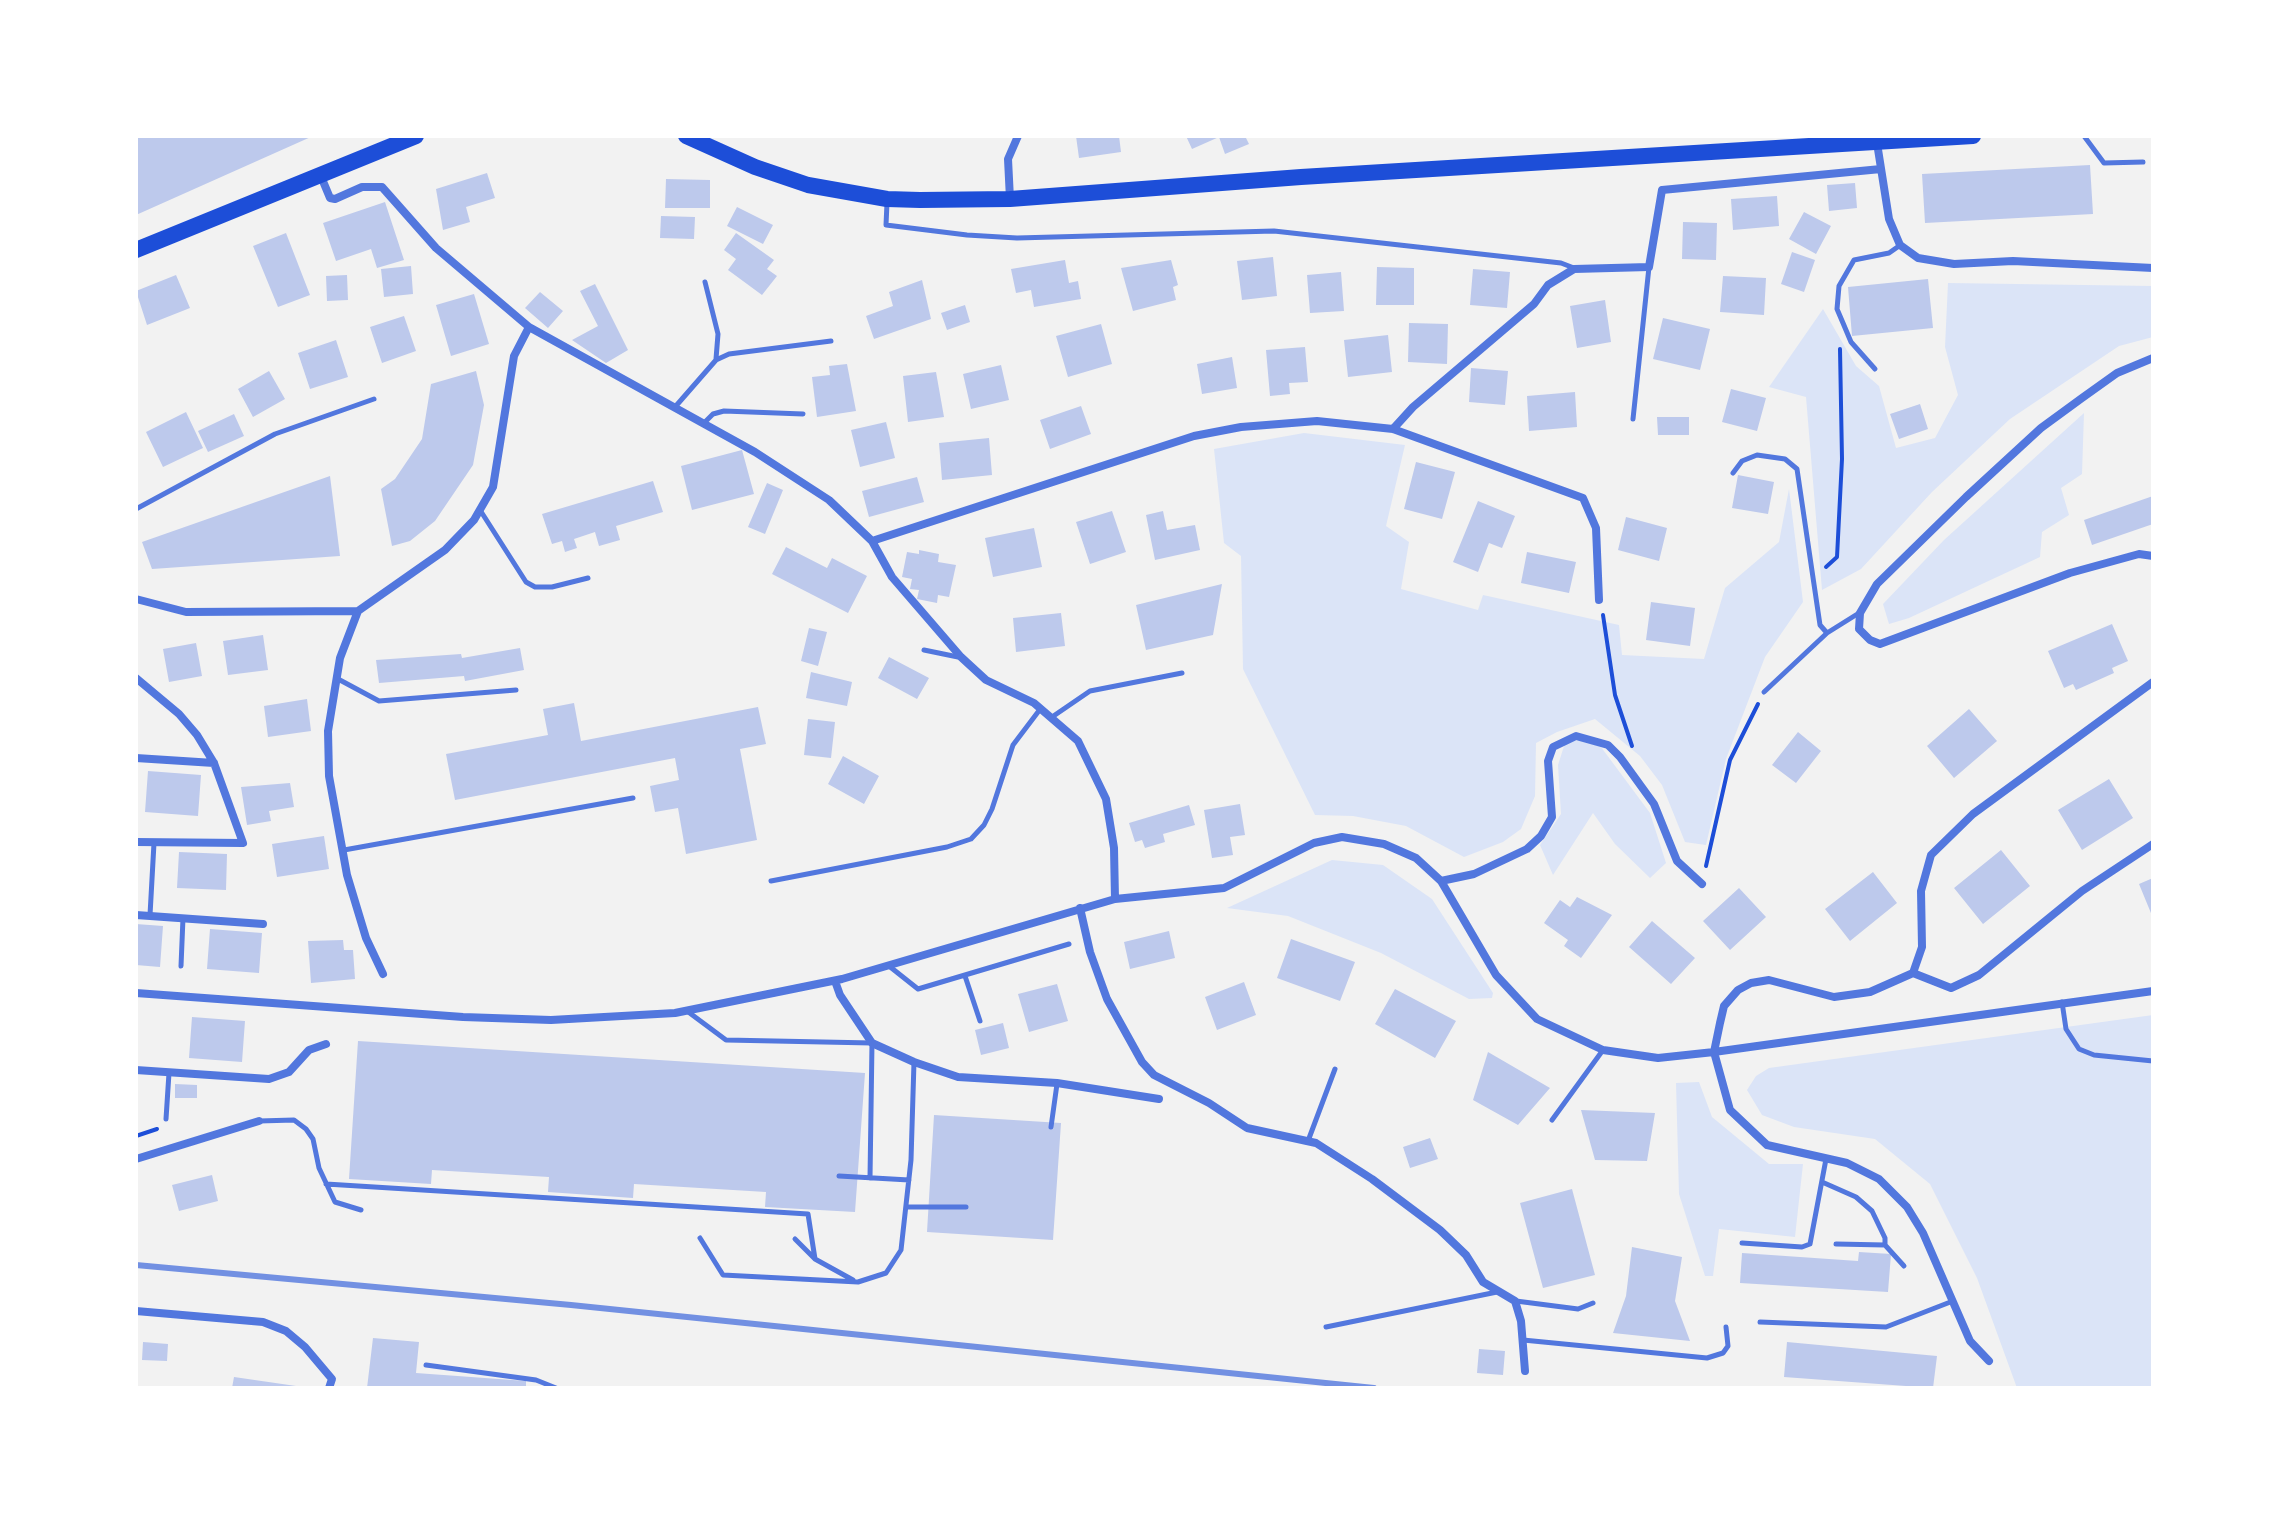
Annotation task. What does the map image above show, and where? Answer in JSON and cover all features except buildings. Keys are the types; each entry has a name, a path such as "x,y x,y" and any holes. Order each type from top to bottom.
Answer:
{"main road":[{"path":"136,250 416,136"},
{"path":"686,136 755,167 808,185 887,199 1010,199 1301,177 1973,136"}],"street":[{"path":"1010,199 1008,159 1018,136"},
{"path":"1877,143 1889,219 1900,245 1918,258 1954,264 2013,261 2153,268"},
{"path":"1393,429 1413,407 1534,304 1548,285 1574,269 1649,267 1662,190 1881,169"},
{"path":"320,174 330,198 335,199 362,187 382,187 436,248 529,327 704,423 829,500 872,541 892,577 961,657 986,680 1041,708 1078,741 1102,787 1114,848 1115,899"},
{"path":"383,974 366,938 329,776 328,731 340,658 358,611 445,550 480,510 493,487 514,356 529,327"},
{"path":"2153,358 2117,373 2041,428 1921,538 1877,584 1860,613 1859,629 1870,640 1880,644 2070,573 2139,554 2153,556"},
{"path":"872,541 1194,436 1241,427 1317,421 1393,429 1583,498 1596,528 1599,600"},
{"path":"136,599 186,612 358,611"},
{"path":"136,678 179,714 214,763 243,843 136,842"},
{"path":"1913,973 1922,947 1921,891 1931,855 1973,814 2153,682"},
{"path":"1441,881 1474,874 1527,849 1541,836 1552,817 1548,761 1553,747 1562,740 1588,737 1608,745 1632,772 1654,804 1677,861 1702,884"},
{"path":"136,758 214,763"},
{"path":"136,993 359,1011 551,1020 631,1018 687,1011 835,981 1115,899 1224,888 1314,843 1342,837 1384,844 1416,858 1441,881 1496,975 1537,1019 1603,1050 1658,1058 1714,1052 2062,1001 2153,991"},
{"path":"1989,1361 1970,1341 1923,1233 1907,1207 1879,1179 1847,1163 1767,1145 1730,1110 1714,1052 1724,1006 1738,990 1751,983 1769,980 1834,997 1870,992 1913,973 1951,988 1979,975 2082,891 2153,844"},
{"path":"1080,908 1090,952 1107,999 1142,1062 1154,1075 1209,1103 1247,1128 1308,1141 1372,1179 1440,1230 1466,1255 1483,1282 1515,1301 1523,1340 1525,1371"},
{"path":"136,915 263,924"},
{"path":"835,981 872,1043 914,1062 958,1077 1057,1083 1159,1099"},
{"path":"136,1070 269,1079 289,1072 309,1050 326,1044"},
{"path":"136,1159 259,1121"},
{"path":"136,1311 263,1322 286,1331 305,1347 330,1383 337,1388"}],"lane":[{"path":"2084,136 2104,163 2143,162"},
{"path":"887,199 886,225 960,234 1017,238 1274,231 1561,263 1574,269"},
{"path":"1875,369 1851,342 1837,309 1839,286 1854,260 1889,253 1900,245"},
{"path":"1633,419 1649,267"},
{"path":"675,407 716,360 720,348 705,282"},
{"path":"716,360 729,354 831,341"},
{"path":"136,509 275,434 374,399"},
{"path":"704,423 713,414 724,411 803,414"},
{"path":"1733,473 1742,461 1757,455 1785,459 1797,469 1820,625 1827,633"},
{"path":"480,510 526,582 535,587 552,587 588,578"},
{"path":"1764,692 1827,633 1860,613"},
{"path":"924,650 961,657"},
{"path":"1052,717 1090,691 1182,673"},
{"path":"337,678 379,701 516,690"},
{"path":"771,881 947,847 971,839 984,825 992,809 1013,745 1041,708"},
{"path":"344,850 633,798"},
{"path":"150,916 154,843"},
{"path":"181,966 183,918"},
{"path":"888,966 918,989 1069,944"},
{"path":"965,976 980,1021"},
{"path":"2062,1001 2066,1029 2079,1049 2094,1055 2153,1061"},
{"path":"687,1011 726,1040 872,1043 870,1178"},
{"path":"1552,1120 1603,1050"},
{"path":"700,1238 723,1275 858,1282 886,1273 901,1250 909,1180 914,1062"},
{"path":"1308,1141 1335,1069"},
{"path":"166,1119 169,1072"},
{"path":"1051,1127 1057,1083"},
{"path":"259,1121 294,1120 306,1129 313,1139 326,1184 335,1202 361,1210"},
{"path":"1742,1243 1802,1247 1810,1244 1826,1159"},
{"path":"839,1176 909,1180"},
{"path":"1822,1182 1846,1190 1872,1211 1881,1223 1885,1245 1904,1266"},
{"path":"326,1184 808,1214 815,1259"},
{"path":"906,1207 966,1207"},
{"path":"795,1239 815,1259 858,1282"},
{"path":"1836,1244 1885,1245"},
{"path":"1326,1327 1497,1292"},
{"path":"1515,1301 1578,1309 1593,1303"},
{"path":"1760,1322 1886,1327 1953,1301"},
{"path":"1523,1340 1707,1358 1723,1353 1728,1346 1726,1327"},
{"path":"426,1365 536,1380 556,1388"}],"path":[{"path":"1814,579 1837,557 1842,459 1839,331 1843,323"},
{"path":"1599,600 1615,695 1634,754 1632,772"},
{"path":"1702,884 1730,760 1764,692"},
{"path":"136,1136 163,1127 166,1119"}],"shaded area":[{"path":"1948,283 2153,286 2153,337 2119,346 2010,419 1932,492 1861,569 1822,590 1806,397 1769,387 1823,309 1856,366 1879,386 1896,448 1935,438 1958,395 1945,347"},
{"path":"2084,413 2082,474 2061,488 2069,515 2042,532 2040,557 1909,618 1889,624 1883,604 1944,540"},
{"path":"1304,433 1405,445 1386,526 1409,542 1401,589 1478,610 1483,595 1619,625 1622,655 1704,659 1725,588 1779,542 1789,489 1803,602 1765,657 1726,759 1706,845 1685,842 1662,785 1640,756 1595,719 1536,743 1535,796 1521,829 1503,842 1464,857 1406,826 1353,816 1315,815 1243,669 1241,556 1224,543 1214,449"},
{"path":"1580,740 1601,747 1650,813 1666,863 1650,878 1615,844 1593,813 1553,875 1540,845 1561,814 1558,765 1565,743"},
{"path":"1332,860 1383,865 1432,899 1493,993 1492,998 1469,999 1381,953 1288,916 1227,908"},
{"path":"2153,1015 2153,1388 2017,1388 1977,1278 1930,1184 1875,1139 1794,1127 1762,1115 1747,1090 1756,1076 1769,1068"},
{"path":"1699,1082 1712,1117 1769,1164 1803,1164 1795,1237 1719,1229 1713,1276 1705,1276 1679,1194 1676,1083"}],"railway":[{"path":"136,1265 571,1305 1374,1388"}]}
